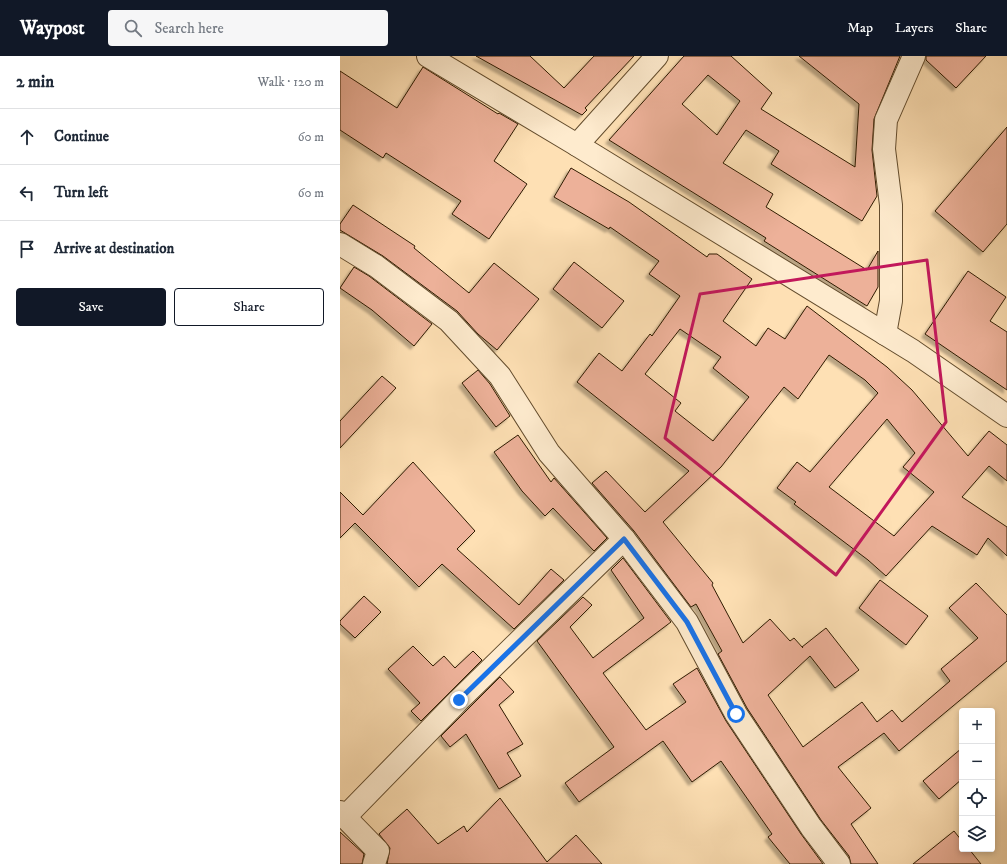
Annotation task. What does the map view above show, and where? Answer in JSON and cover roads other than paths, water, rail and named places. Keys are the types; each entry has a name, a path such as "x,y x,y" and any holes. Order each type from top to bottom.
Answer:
{"street":[{"path":"428,56 577,145 885,334 1007,416"},
{"path":"577,145 657,56"},
{"path":"885,334 891,301 891,205 884,149 886,120 914,56"},
{"path":"340,244 376,266 449,321 500,376 549,453 624,539 687,622 736,714 811,827 839,864"},
{"path":"374,864 378,851 343,814 624,539"}]}
